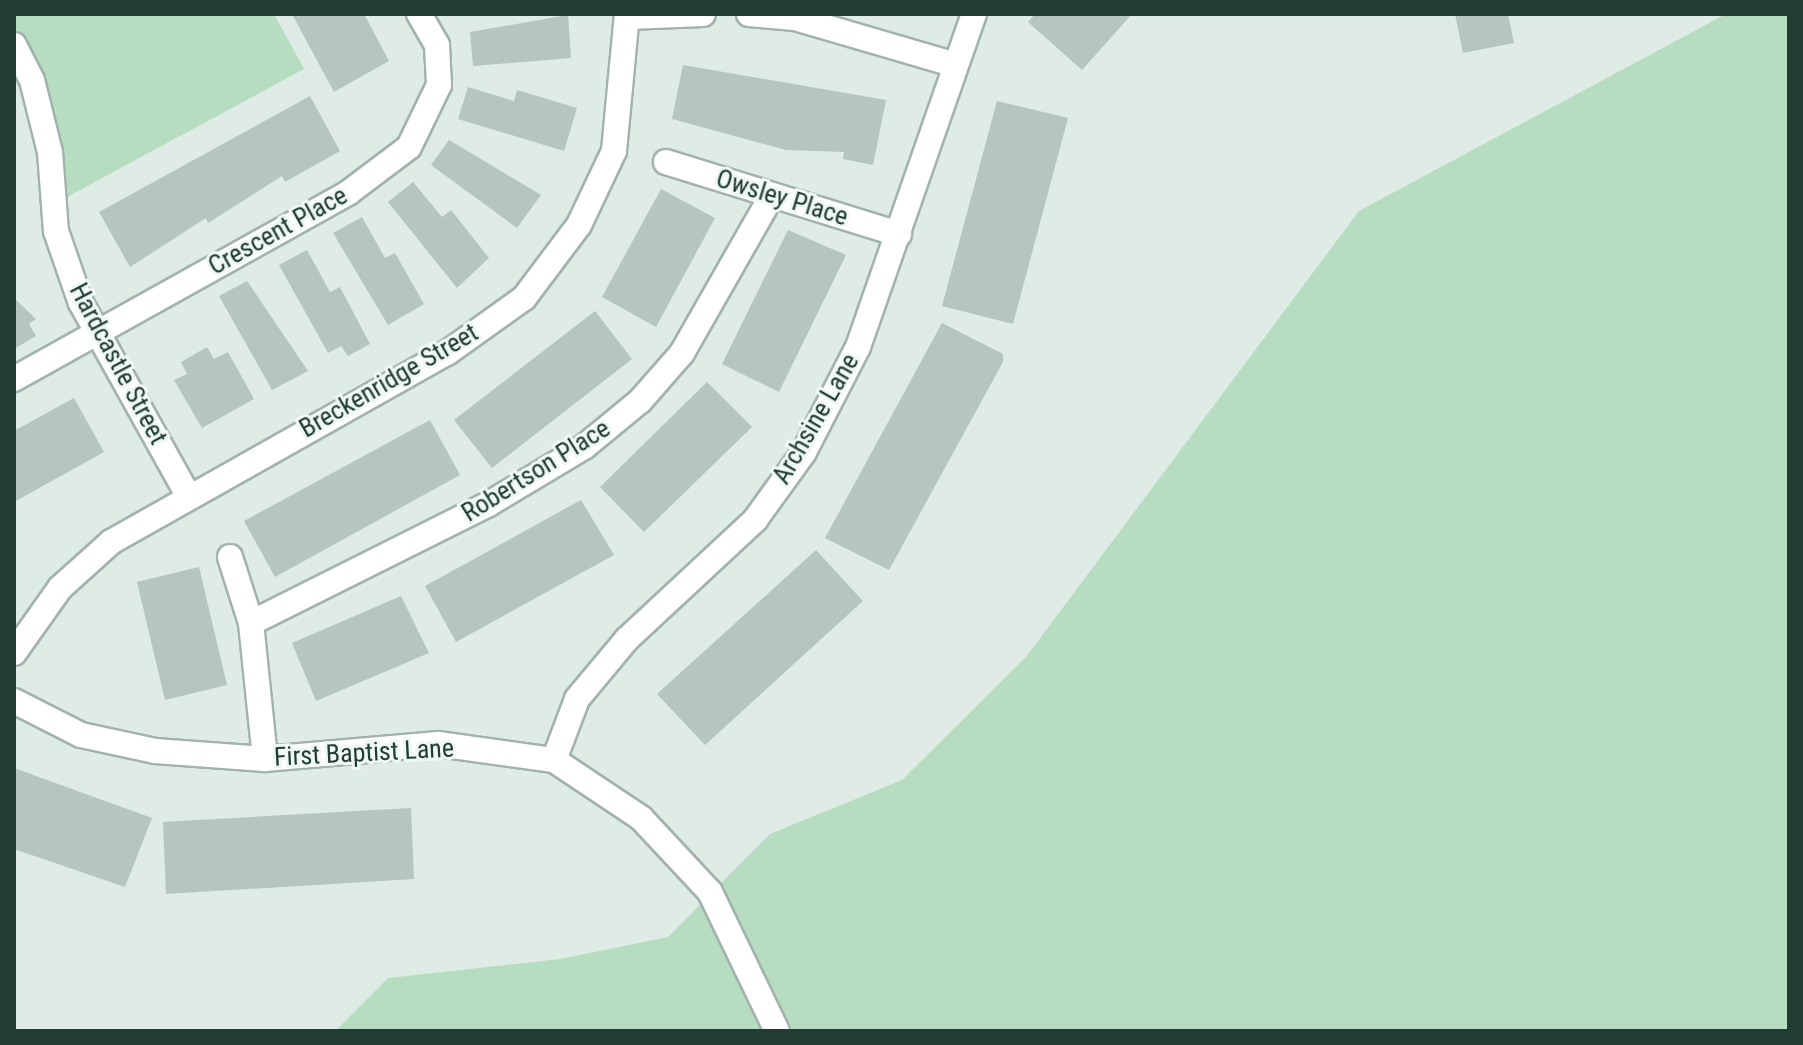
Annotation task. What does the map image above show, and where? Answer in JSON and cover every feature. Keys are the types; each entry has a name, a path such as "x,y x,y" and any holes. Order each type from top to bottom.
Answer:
{"street":[{"name":"Crescent Place","path":"14,379 348,193 409,147 439,85 437,45 419,14"},
{"path":"627,16 703,14"},
{"path":"749,14 795,16 952,64"},
{"name":"Archsine Lane","path":"554,760 577,699 627,639 755,520 804,452 858,347 899,234 952,64 974,14"},
{"name":"Breckenridge Street","path":"14,653 80,570 188,495 447,353 524,298 579,225 614,151 627,16"},
{"name":"Hardcastle Street","path":"14,45 32,80 50,152 56,231 97,332 188,495"},
{"name":"Owsley Place","path":"666,162 899,234"},
{"name":"Robertson Place","path":"251,623 487,505 584,447 640,401 698,328 772,195"},
{"path":"230,557 251,623 265,759"},
{"name":"First Baptist Lane","path":"14,701 81,735 155,751 265,759 438,744 554,760 641,818 710,892 777,1031"}],"green space":[{"path":"14,14 274,14 304,69 54,204 14,45"},
{"path":"1726,14 1789,14 1789,1031 335,1031 388,978 560,959 668,937 770,834 902,780 1026,657 1359,211"}],"building":[{"path":"292,14 364,14 389,61 334,92"},
{"path":"1035,14 1132,14 1082,70 1028,22"},
{"path":"1455,14 1508,14 1514,43 1463,53"},
{"path":"568,15 571,58 473,66 470,32"},
{"path":"683,65 886,100 873,165 843,159 844,152 786,150 672,119"},
{"path":"468,87 514,101 517,90 577,108 564,151 458,119"},
{"path":"310,96 340,151 285,182 282,176 208,223 206,218 130,267 99,212"},
{"path":"997,101 1068,118 1013,324 942,306"},
{"path":"449,140 541,195 517,228 431,165"},
{"path":"413,182 442,217 451,210 489,258 457,288 388,202"},
{"path":"661,189 715,218 656,327 602,297"},
{"path":"362,217 385,258 395,253 424,304 388,325 333,233"},
{"path":"788,230 846,255 779,392 722,364"},
{"path":"307,250 330,292 340,287 370,344 348,356 341,346 328,353 279,265"},
{"path":"247,281 308,371 272,390 219,296"},
{"path":"14,298 36,319 29,324 36,336 14,349"},
{"path":"595,311 632,359 492,468 454,420"},
{"path":"942,323 1003,354 1003,362 889,570 825,538"},
{"path":"207,347 214,359 228,352 254,399 202,428 174,380 187,374 181,362"},
{"path":"707,382 752,427 644,532 600,487"},
{"path":"74,398 104,452 14,502 14,431"},
{"path":"430,420 460,475 275,577 244,521"},
{"path":"581,500 614,555 456,642 425,586"},
{"path":"816,550 863,601 705,745 657,694"},
{"path":"199,567 227,685 165,700 137,582"},
{"path":"401,596 429,653 316,701 292,643"},
{"path":"14,768 152,818 125,887 14,849"},
{"path":"411,808 414,879 166,894 163,822"}]}
